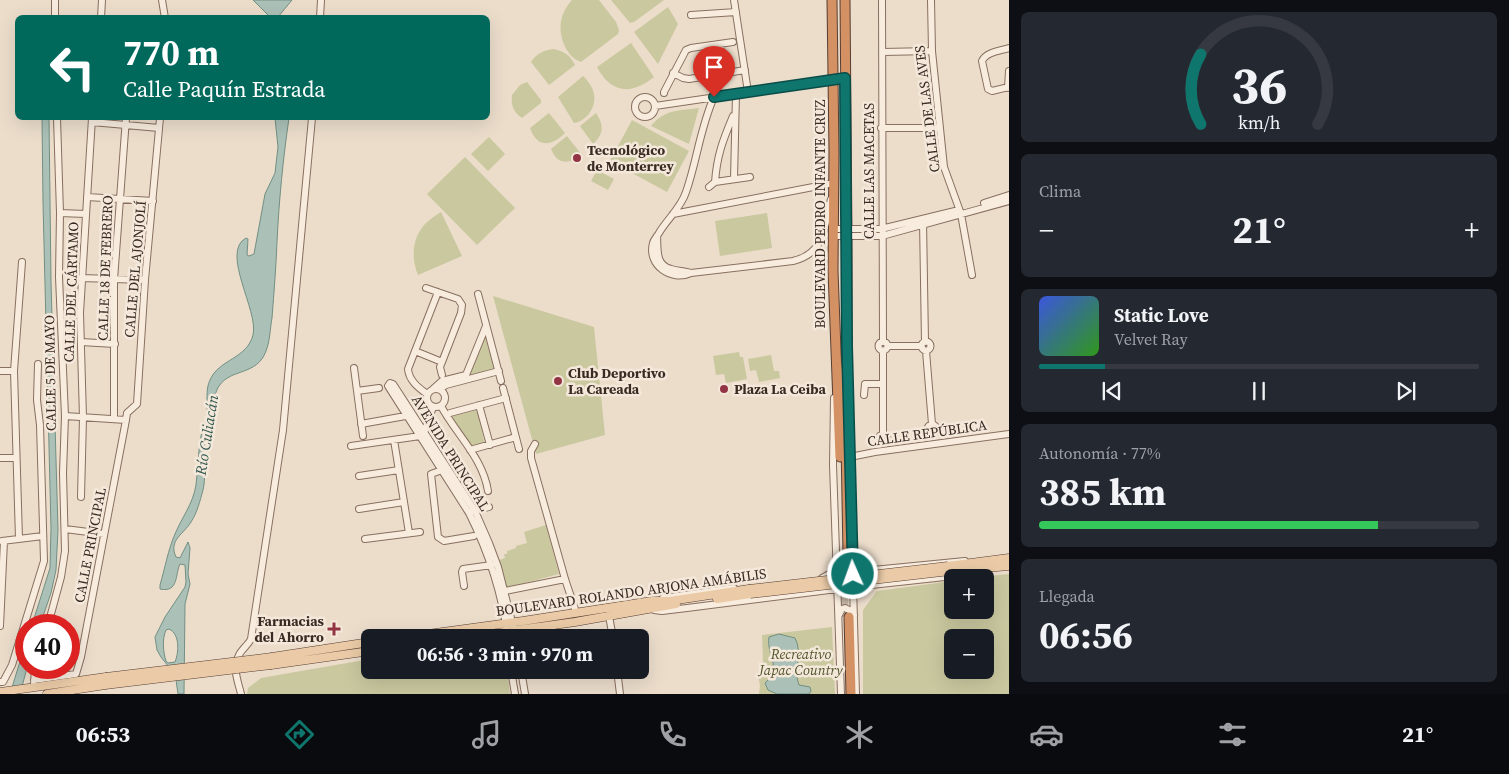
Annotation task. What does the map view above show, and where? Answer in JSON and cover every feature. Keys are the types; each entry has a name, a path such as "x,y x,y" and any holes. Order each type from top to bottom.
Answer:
{"highway":[{"name":"BOULEVARD PEDRO INFANTE CRUZ","path":"832,0 833,233 845,557"},
{"name":"BOULEVARD PEDRO INFANTE CRUZ","path":"845,0 847,233 847,346 844,385 845,557"},
{"name":"BOULEVARD PEDRO INFANTE CRUZ","path":"846,616 846,694"},
{"name":"BOULEVARD PEDRO INFANTE CRUZ","path":"846,616 851,694"}],"main road":[{"path":"949,568 981,560 1009,558"},
{"path":"949,568 984,569 1009,566"},
{"name":"BOULEVARD ROLANDO ARJONA AMÁBILIS","path":"670,603 949,568"},
{"path":"652,601 670,603"},
{"name":"BOULEVARD ROLANDO ARJONA AMÁBILIS","path":"515,629 576,612 652,601"},
{"path":"652,609 670,603"},
{"name":"BOULEVARD ROLANDO ARJONA AMÁBILIS","path":"521,629 652,609"},
{"path":"271,661 361,644"},
{"path":"47,694 105,681 361,652"},
{"path":"80,694 90,687 105,681"},
{"path":"2,692 32,685 66,690 90,687"}],"street":[{"path":"55,0 55,15"},
{"path":"100,15 102,0"},
{"path":"162,0 164,15"},
{"path":"320,15 321,0"},
{"path":"734,0 748,92"},
{"name":"CALLE LAS MACETAS","path":"882,0 881,128 885,346 883,384 884,434"},
{"name":"CALLE DE LAS AVES","path":"931,0 932,51 944,167 960,212 972,275"},
{"path":"692,14 736,12"},
{"path":"664,93 686,50 733,42"},
{"path":"720,44 724,74"},
{"path":"1009,48 987,55 982,61 988,89 992,91 1008,87 1009,71"},
{"path":"882,52 932,51"},
{"path":"674,73 689,79 744,70"},
{"path":"654,106 845,78"},
{"path":"734,179 734,112 736,94"},
{"path":"673,214 834,185 820,243 810,254 793,261 691,273 670,269 662,264 657,251 657,236 662,227 681,204 686,192 698,142 714,97"},
{"path":"715,182 720,146 734,112"},
{"name":"CALLE 5 DE MAYO","path":"51,614 63,569 65,529 63,473 65,416 59,277 60,213 57,120"},
{"path":"92,120 126,121 159,128"},
{"name":"CALLE DEL CÁRTAMO","path":"81,497 83,418 82,278 92,120"},
{"name":"CALLE DEL AJONJOLÍ","path":"126,420 127,414 137,404 145,280 160,120"},
{"path":"241,694 236,677 237,662 251,635 283,430 312,120"},
{"name":"CALLE 18 DE FEBRERO","path":"114,419 114,280 126,121"},
{"path":"881,128 939,128"},
{"path":"709,187 715,182 750,177"},
{"path":"87,197 153,201"},
{"path":"833,233 882,232 1009,199"},
{"path":"60,213 86,214"},
{"path":"923,221 924,346 932,424"},
{"path":"18,539 14,371 22,262"},
{"path":"82,278 145,280"},
{"path":"426,288 458,299 462,305 461,313 440,367 442,376"},
{"path":"432,407 442,405 445,400 445,394 433,391 411,378 408,370 438,292"},
{"path":"478,294 519,448"},
{"path":"467,377 486,326"},
{"path":"81,342 115,344"},
{"name":"BOULEVARD PEDRO INFANTE CRUZ","path":"847,346 850,457 845,557 837,576 838,606 846,616 856,694"},
{"path":"885,346 924,346"},
{"path":"415,351 442,362"},
{"path":"0,682 3,682 12,665 44,561 40,425 37,400 38,364"},
{"path":"354,368 363,436"},
{"path":"0,370 14,371"},
{"path":"432,407 428,403 433,391 467,377 499,371"},
{"path":"864,395 865,384 883,384"},
{"name":"AVENIDA PRINCIPAL","path":"391,386 472,512 489,544 505,591 511,629"},
{"path":"357,391 379,388"},
{"path":"449,414 506,398"},
{"path":"442,405 481,468 486,479 488,491"},
{"path":"479,405 490,445"},
{"path":"351,446 422,434 432,407"},
{"path":"65,416 126,420"},
{"path":"361,424 410,416"},
{"name":"CALLE PRINCIPAL","path":"32,685 49,676 75,674 77,672 126,420"},
{"name":"AVENIDA PRINCIPAL","path":"422,434 443,472 472,512 492,565 511,629"},
{"name":"CALLE REPÚBLICA","path":"850,457 1009,434"},
{"path":"470,450 516,437"},
{"path":"394,440 409,533"},
{"path":"535,444 531,452 531,458 576,612"},
{"path":"0,458 16,458"},
{"path":"359,476 399,470"},
{"path":"443,472 432,475 438,537 444,541 474,536"},
{"path":"359,509 404,502"},
{"path":"472,512 489,506"},
{"path":"65,529 104,534"},
{"path":"364,539 420,532"},
{"path":"0,626 2,541 43,536"},
{"path":"822,578 831,573 845,557 866,572"},
{"name":"BOULEVARD PEDRO INFANTE CRUZ","path":"841,694 846,616 854,606 859,586 845,557"},
{"name":"BOULEVARD ROLANDO ARJONA AMÁBILIS","path":"652,601 702,592 873,570 981,560"},
{"path":"464,586 463,569 492,565"},
{"name":"BOULEVARD ROLANDO ARJONA AMÁBILIS","path":"652,609 662,611 944,577"},
{"path":"505,591 565,579"},
{"path":"854,606 859,586"},
{"path":"822,591 834,597 838,606"},
{"path":"610,616 612,629"},
{"path":"32,685 33,679"},
{"path":"512,679 514,694"},
{"path":"522,679 525,694"},
{"path":"618,679 620,694"}],"green space":[{"path":"572,0 599,0 616,22 619,30 618,34 581,62 575,59 567,50 562,37 562,17"},
{"path":"611,0 664,0 630,23"},
{"path":"668,7 678,24 658,64 634,32"},
{"path":"631,43 654,77 638,87 623,89 615,87 603,76 597,67"},
{"path":"553,49 566,54 575,65 549,85 531,62 540,53"},
{"path":"583,76 593,90 594,105 586,116 574,123 558,97"},
{"path":"527,82 541,100 541,103 522,118 513,108 512,95 520,85"},
{"path":"699,108 689,144 651,126 661,116"},
{"path":"549,113 565,133 550,143 540,142 533,135 530,128"},
{"path":"596,113 602,129 599,137 593,144 580,126"},
{"path":"632,120 689,151 667,192 610,161"},
{"path":"567,136 581,154 573,160 564,162 557,158 551,149"},
{"path":"489,137 505,154 488,171 471,154"},
{"path":"465,157 515,208 477,245 427,194"},
{"path":"597,170 614,179 608,190 591,181"},
{"path":"441,212 462,256 418,275 414,262 414,248 417,235 425,224"},
{"path":"767,213 772,248 720,256 715,221"},
{"name":"Club Deportivo La Careada","path":"493,296 594,327 605,435 536,454"},
{"path":"485,336 494,369 468,376"},
{"path":"739,352 740,357 743,357 747,379 726,383 724,374 716,375 713,356"},
{"path":"771,355 774,371 779,371 780,378 759,382 756,370 750,371 748,359"},
{"path":"477,410 485,445 470,449 450,417"},
{"path":"546,525 559,574 506,588 499,560 505,558 504,554 507,554 507,551 527,543 524,532"},
{"path":"1009,574 1009,694 863,694 863,610 877,591 944,582 944,619 994,619 994,575"},
{"name":"Recreativo Japac Country","path":"832,627 835,694 759,694 758,674 763,662 762,635"},
{"path":"361,661 361,679 508,679 510,694 247,694 248,688 261,678"}],"shaded area":[{"path":"253,0 292,0 280,15 268,15"},
{"path":"42,120 49,120 51,282 58,530 56,570 51,593 44,614 35,614 50,568 51,528"},
{"path":"275,120 289,120 280,195 272,318 266,351 257,364 230,376 219,386 205,438 202,494 193,518 174,546 176,557 180,558 188,542 190,548 188,574 190,584 185,604 184,694 178,694 176,680 157,650 155,637 165,617 185,587 185,565 180,564 175,582 170,588 160,589 160,585 168,553 195,492 200,442 207,417 208,384 220,367 245,349 253,335 251,312 238,269 237,256 239,245 246,238 248,239 247,255 254,254 265,194 275,173 278,147","holes":["166,630 173,631 178,644 175,662 168,663 163,645"]},
{"path":"779,634 795,638 798,649 797,680 799,685 810,687 811,691 809,694 777,694 768,690 765,683 773,672 769,637"},
{"path":"15,678 24,679 20,694 10,694"}],"tunnel":[{"path":"843,556 844,617"}],"place":[{"name":"Tecnológico de Monterrey","path":"577,158"},
{"name":"Club Deportivo La Careada","path":"558,381"},
{"name":"Plaza La Ceiba","path":"724,389"},
{"name":"Farmacias del Ahorro","path":"334,629"}],"route":[{"path":"714,97 845,78 847,346 853,574"}],"water label":[{"name":"Río Culiacán","path":"207,435"}]}
